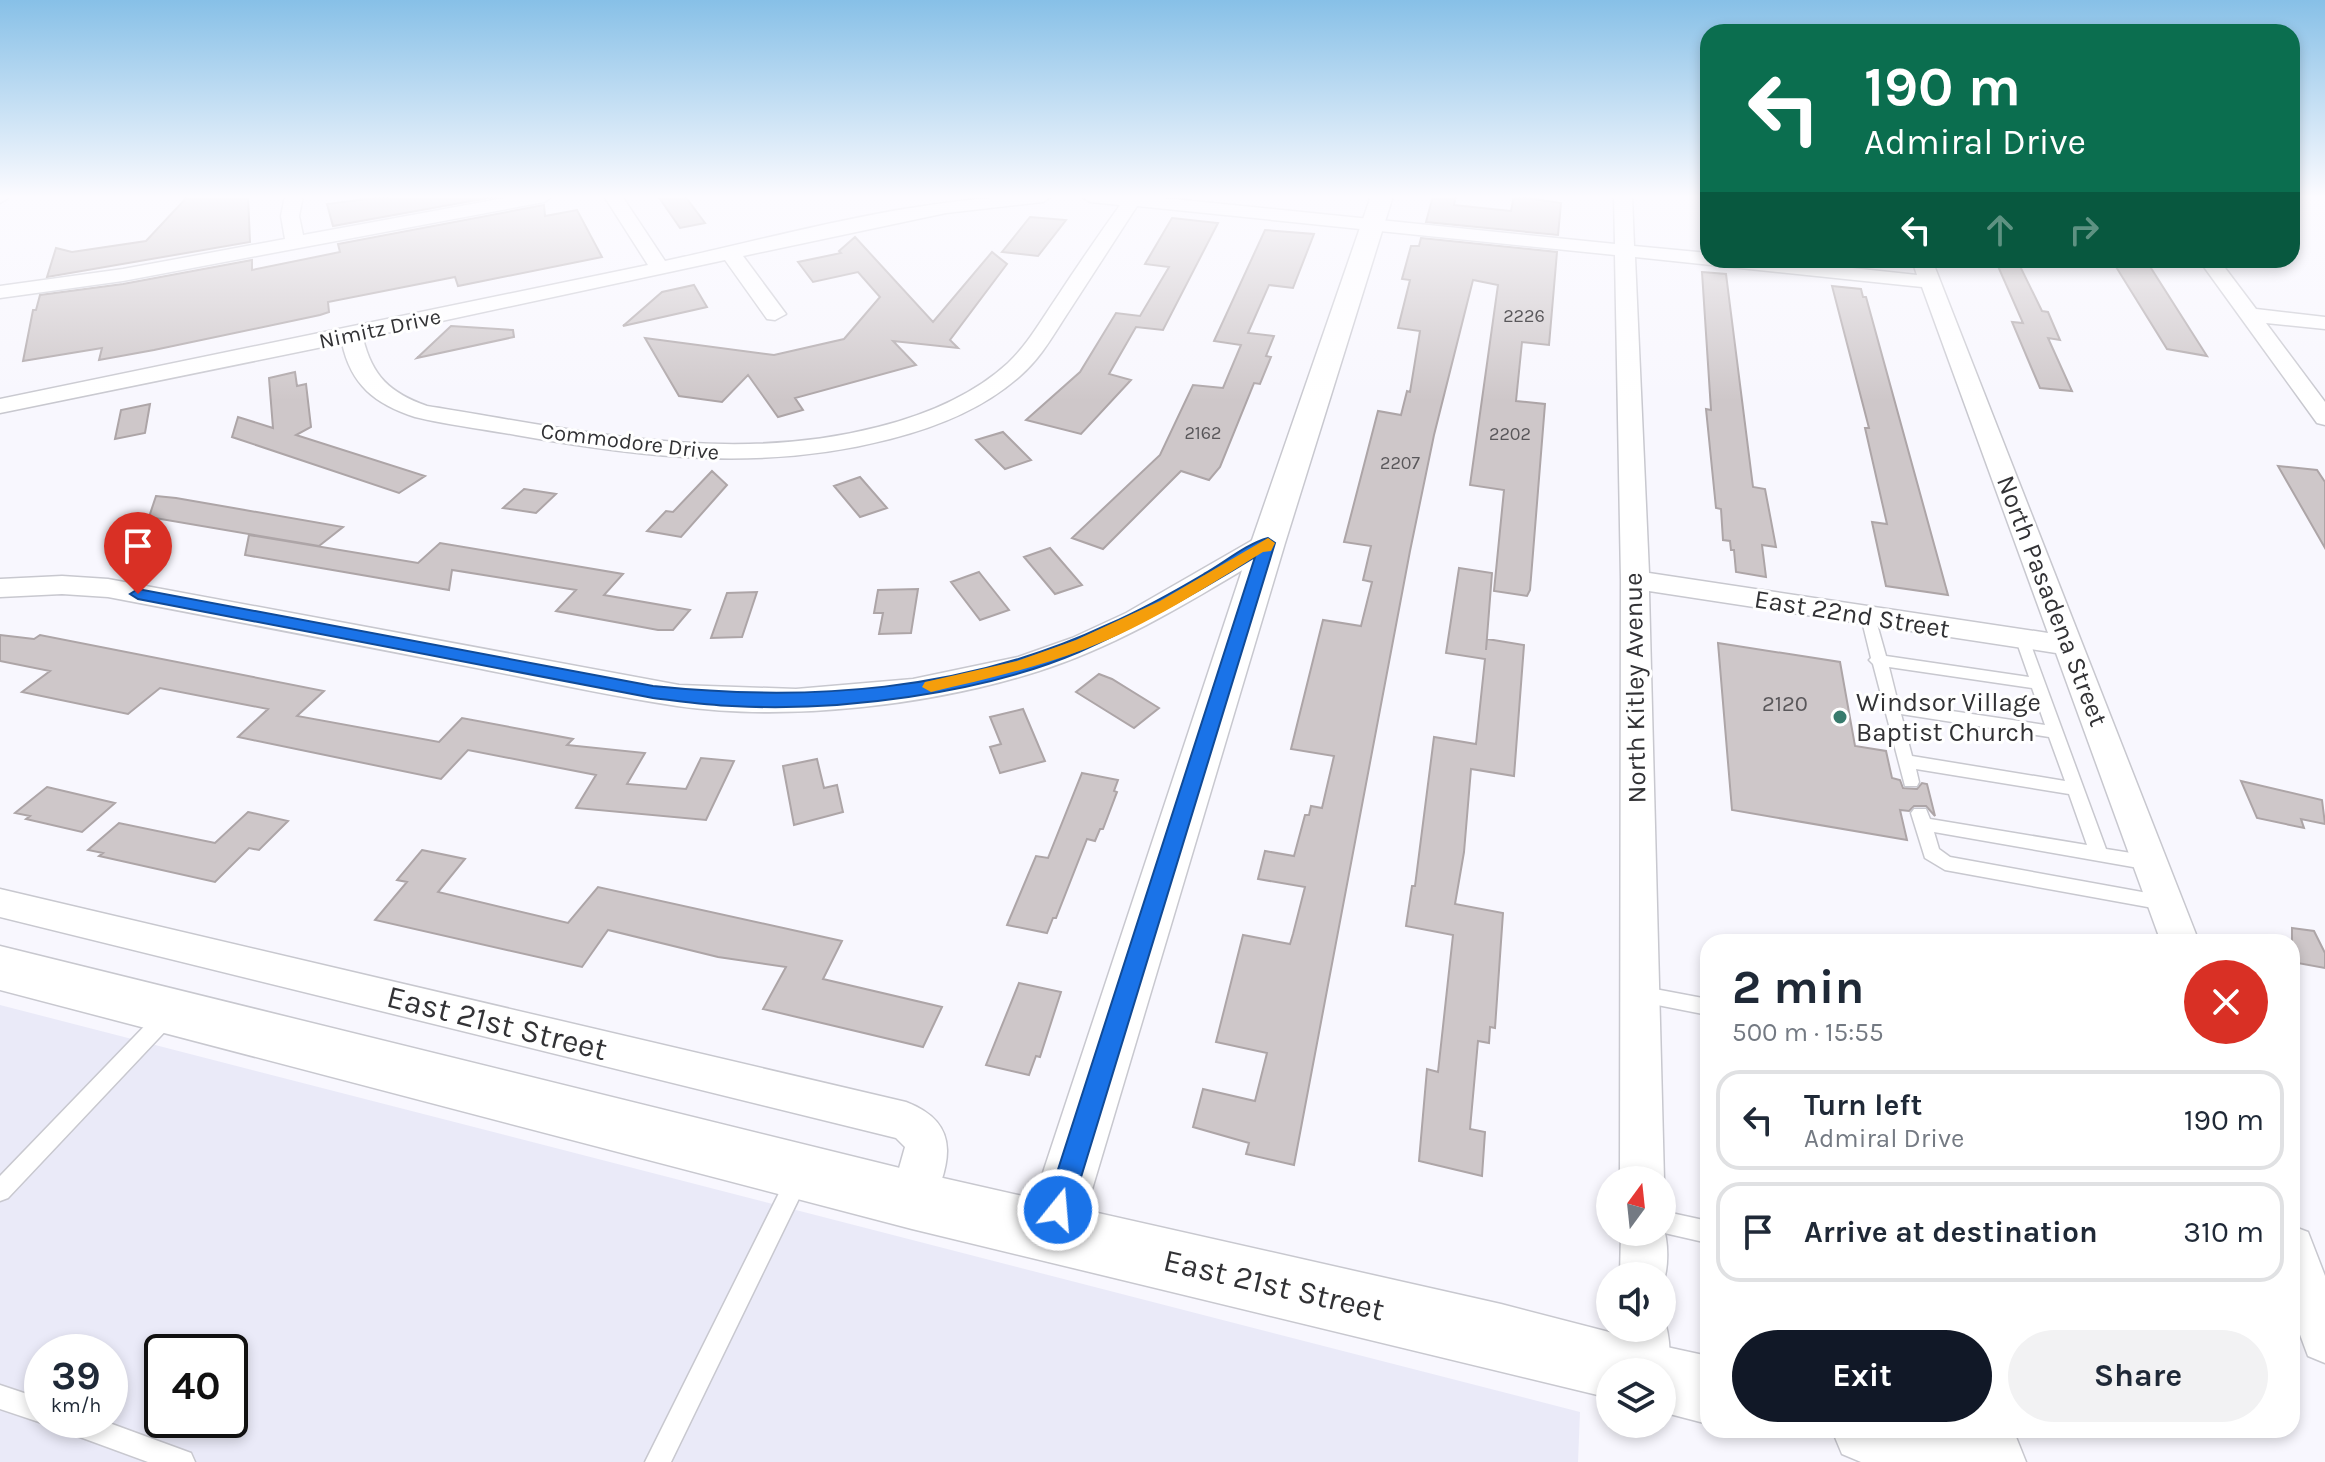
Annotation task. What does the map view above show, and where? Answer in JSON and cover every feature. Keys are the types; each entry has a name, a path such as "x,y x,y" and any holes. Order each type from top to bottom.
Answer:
{"main road":[{"name":"East 21st Street","path":"0,968 912,1200 1596,1362"},
{"path":"1676,1382 1700,1388"},
{"path":"1903,1438 1973,1453"}],"street":[{"path":"0,292 179,264"},
{"path":"658,264 660,268"},
{"name":"Nimitz Drive","path":"0,406 678,264"},
{"path":"738,264 775,314"},
{"name":"Commodore Drive","path":"351,335 358,366 368,381 390,398 423,412 677,452 739,455 825,447 886,434 932,418 964,404 1003,379 1030,353 1089,264"},
{"path":"1051,1233 1268,543 1359,264"},
{"name":"North Kitley Avenue","path":"1624,264 1635,580 1642,1166"},
{"path":"1867,268 1926,271"},
{"path":"2215,268 2325,418"},
{"name":"North Pasadena Street","path":"1926,271 2177,934"},
{"path":"2250,315 2325,323"},
{"path":"0,588 62,585 108,588 679,696 760,701 830,699 942,685 1021,666 1070,649 1166,604 1268,543"},
{"name":"East 22nd Street","path":"1635,580 2070,646"},
{"name":"East 21st Street","path":"0,903 906,1121 922,1132 927,1150 912,1200"},
{"path":"2300,1270 2325,1339"}],"lane":[{"path":"1868,617 1911,782"},
{"path":"2023,640 2099,855"},
{"path":"1877,660 2039,684"},
{"path":"1890,707 2056,732"},
{"path":"1905,761 2076,789"},
{"path":"2150,863 1922,818 1931,853 1945,863 2166,904"},
{"path":"1638,993 1700,1005"},
{"path":"0,1191 172,1011"},
{"path":"658,1462 802,1171"},
{"path":"1676,1225 1700,1230"},
{"path":"0,1397 24,1405"},
{"path":"116,1438 182,1462"}],"shaded area":[{"path":"0,1005 1580,1412 1578,1462 0,1462"}],"building":[{"path":"51,264 121,264 47,277"},
{"path":"229,264 252,264 252,270 280,264 566,264 458,286 455,277 328,302 329,312 320,315 99,360 102,348 23,361 33,310 36,310 40,295 123,284"},
{"path":"800,264 880,264 933,322 982,264 1007,264 950,340 958,348 893,341 916,365 795,398 803,410 778,417 748,375 722,402 679,396 645,338 774,355 844,339 880,297 858,272 813,282"},
{"path":"1147,264 1197,264 1163,330 1136,327 1109,374 1131,380 1081,434 1026,420 1080,372 1116,313 1140,316 1169,267"},
{"path":"1249,264 1302,264 1293,288 1269,285 1248,333 1274,336 1266,356 1271,357 1260,384 1254,383 1220,467 1209,480 1181,471 1103,549 1072,538 1160,455 1193,385 1223,388 1241,345 1214,341"},
{"path":"1406,264 1556,264 1549,345 1522,342 1516,401 1545,404 1530,590 1527,596 1494,591 1504,490 1470,485 1498,285 1473,280 1434,435 1410,551 1294,1165 1246,1154 1249,1143 1193,1127 1203,1089 1255,1101 1267,1053 1216,1042 1243,935 1290,944 1305,887 1258,879 1265,851 1294,856 1305,815 1309,815 1311,806 1322,808 1334,756 1291,749 1323,620 1361,626 1372,582 1363,580 1371,546 1344,542 1378,411 1401,415 1407,391 1410,392 1420,331 1398,328 1410,280 1402,279"},
{"path":"1999,268 2021,268 2042,311 2048,312 2060,340 2048,338 2072,391 2040,388 2012,322 2023,323"},
{"path":"2117,268 2151,268 2207,356 2167,349"},
{"path":"1702,272 1726,274 1753,487 1765,489 1776,547 1762,545 1766,577 1736,572 1734,550 1731,550 1730,541 1723,540 1721,509 1716,508 1706,409 1711,410"},
{"path":"694,285 707,307 623,326 662,292"},
{"path":"1832,286 1861,289 1863,297 1866,297 1948,595 1886,586 1872,522 1887,524 1865,428 1869,428"},
{"path":"451,326 513,330 514,337 417,358"},
{"path":"295,372 297,386 306,384 311,427 296,435 425,476 399,493 232,437 238,417 273,428 269,378"},
{"path":"150,404 145,433 115,439 121,410"},
{"path":"1003,432 1031,460 1005,469 976,440"},
{"path":"2278,466 2317,470 2325,482 2325,548"},
{"path":"712,471 727,485 681,537 647,531 666,511 673,512"},
{"path":"860,477 887,508 860,517 834,486"},
{"path":"524,489 556,494 536,513 503,508"},
{"path":"156,496 343,527 319,546 149,517"},
{"path":"249,535 418,563 440,543 623,574 604,595 690,610 673,630 658,630 556,611 576,590 452,570 449,590 245,555"},
{"path":"1050,548 1082,585 1055,594 1024,557"},
{"path":"1459,568 1492,573 1486,650 1487,639 1524,645 1514,776 1471,769 1464,852 1455,904 1503,913 1495,1028 1490,1027 1489,1043 1478,1041 1470,1129 1485,1132 1482,1176 1419,1161 1427,1069 1438,1072 1453,935 1406,926 1412,886 1415,886 1434,737 1476,744 1485,659 1446,653"},
{"path":"979,572 1009,610 980,620 951,582"},
{"path":"918,589 911,633 879,634 883,613 874,613 878,590"},
{"path":"757,592 742,637 711,638 727,593"},
{"path":"0,635 34,639 40,635 324,691 297,716 439,742 462,718 573,739 567,745 645,753 627,784 686,789 701,758 734,761 706,820 576,808 596,775 468,750 441,779 238,737 268,709 160,688 128,714 22,692 50,671 0,661"},
{"path":"1718,643 1840,662 1855,746 1886,751 1892,778 1900,780 1903,788 1917,789 1922,783 1927,784 1935,816 1926,806 1900,810 1907,840 1732,810"},
{"path":"1099,674 1159,708 1134,728 1076,692"},
{"path":"1023,709 1045,761 1000,773 990,747 1001,744 990,717"},
{"path":"817,759 824,788 837,785 843,812 794,825 783,766"},
{"path":"1082,773 1118,780 1114,791 1117,792 1103,829 1100,829 1095,841 1087,839 1056,918 1053,918 1047,933 1007,925 1036,856 1048,858"},
{"path":"2241,781 2322,800 2325,824 2301,819 2304,828 2257,818"},
{"path":"47,787 115,803 82,832 26,819 30,816 15,813"},
{"path":"248,812 288,821 259,850 249,848 215,882 99,856 103,853 88,850 119,823 215,843"},
{"path":"422,850 465,859 438,892 568,923 598,887 842,941 823,979 942,1007 923,1047 763,1009 786,967 718,957 608,930 582,967 375,920 407,882 397,880"},
{"path":"2292,928 2314,931 2325,953 2325,968 2300,963 2300,934 2292,934"},
{"path":"1019,983 1061,992 1040,1057 1036,1056 1029,1075 986,1065"}],"slow traffic":[{"path":"931,687 1021,666 1070,649 1137,620 1268,543 1266,548"}],"place":[{"name":"Windsor Village Baptist Church","path":"1840,717"}],"route":[{"path":"138,594 679,696 775,701 830,699 942,685 1021,666 1070,649 1137,620 1268,543 1058,1210"}]}
